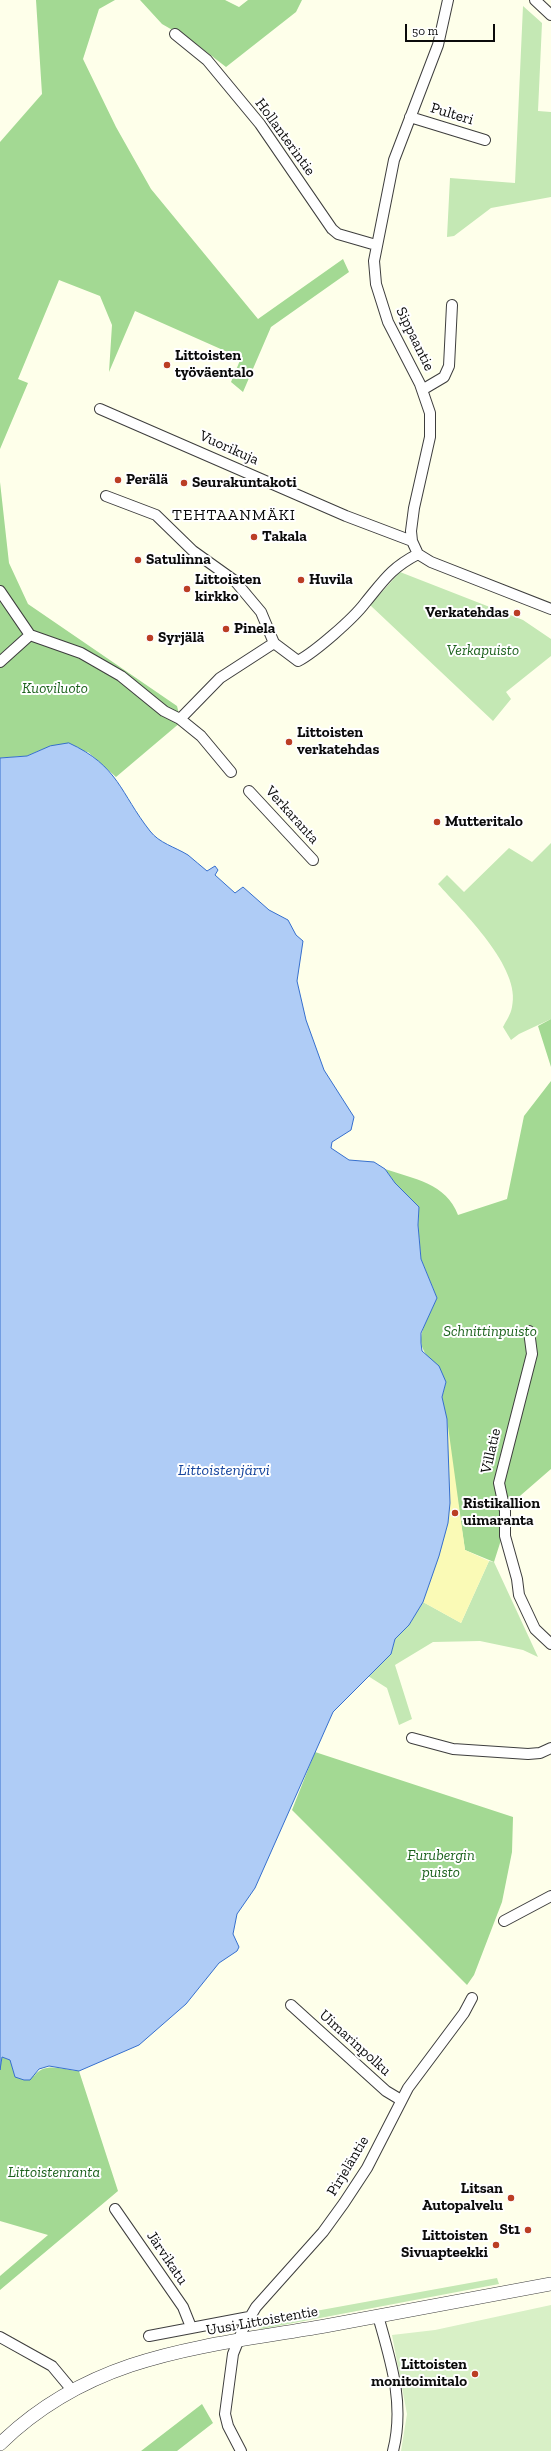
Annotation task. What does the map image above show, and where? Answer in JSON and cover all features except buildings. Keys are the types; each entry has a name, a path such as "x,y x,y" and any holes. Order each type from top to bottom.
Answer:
{"street":[{"name":"Sippaantie","path":"418,554 412,541 414,508 430,437 430,413 422,390 388,322 381,303 374,273 376,245 394,160 438,46 448,0"},
{"path":"535,0 551,14"},
{"name":"Hollanterintie","path":"175,34 207,60 260,124 332,229 338,234 376,245"},
{"name":"Pulteri","path":"410,117 485,140"},
{"path":"422,390 444,377 449,366 452,305"},
{"name":"Vuorikuja","path":"100,409 346,516 412,541"},
{"path":"106,496 156,515 193,551 235,581 261,612 274,643 298,662 311,654 365,604 398,564 418,554 431,562 551,609"},
{"path":"0,591 30,635 81,653 121,676 164,710 180,719 201,736 231,772"},
{"path":"0,662 30,635"},
{"path":"180,719 220,678 274,643"},
{"name":"Verkaranta","path":"249,791 312,860"},
{"name":"Villatie","path":"529,1331 532,1354 499,1483 505,1511 505,1536 517,1579 519,1595 530,1621 551,1644"},
{"path":"412,1738 447,1748 513,1753 534,1754 551,1748"},
{"path":"504,1920 551,1896"},
{"name":"Pirjeläntie","path":"241,2451 228,2426 225,2414 234,2354 249,2317 323,2232 344,2204 367,2168 401,2100 416,2075 460,2018 472,1998"},
{"name":"Uimarinpolku","path":"291,2005 386,2091 401,2100"},
{"name":"Järvikatu","path":"115,2208 183,2307 191,2327"},
{"name":"Uusi Littoistentie","path":"0,2444 40,2410 72,2390 104,2375 143,2360 238,2341 551,2284"},
{"path":"378,2316 397,2390 398,2427 393,2451"},
{"path":"149,2336 249,2317"},
{"path":"0,2337 52,2366 72,2390"}],"green space":[{"path":"36,0 115,0 99,9 83,59 116,127 151,189 258,319 343,259 349,272 271,327 243,392 231,382 241,358 135,311 109,372 112,325 100,296 59,280 18,379 28,383 0,449 0,142 42,94"},
{"path":"140,0 225,0 239,7 248,0 302,0 296,12 226,67 195,43 162,24"},
{"path":"523,6 542,23 538,111 551,112 551,197 491,208 454,236 447,237 450,178 515,183"},
{"name":"Kuoviluoto","path":"0,482 9,563 28,604 177,706 181,722 116,777 88,752 43,749 27,756 0,758"},
{"name":"Verkapuisto","path":"400,572 523,620 551,639 551,656 506,692 511,699 493,721 370,605"},
{"path":"551,843 551,1019 519,1034 511,1040 503,1027 510,1015 512,1007 513,992 508,975 488,941 475,924 438,884 447,875 464,892 509,848 532,862"},
{"path":"551,1019 551,1067 538,1026"},
{"name":"Schnittinpuisto","path":"551,1081 551,1469 513,1502 494,1562 465,1550 442,1397 446,1382 428,1358 421,1342 425,1325 437,1298 421,1259 418,1225 419,1207 395,1183 385,1169 418,1180 437,1189 453,1204 458,1215 507,1199 524,1116"},
{"path":"489,1561 494,1562 538,1657 523,1650 480,1641 433,1642 395,1665 412,1719 399,1725 387,1688 368,1676 391,1654 395,1639 409,1625 423,1602 461,1623"},
{"name":"Furubergin puisto","path":"315,1752 513,1817 512,1852 502,1902 474,1975 467,1985 292,1810"},
{"name":"Littoistenranta","path":"2,2057 11,2060 15,2077 34,2076 38,2071 49,2068 79,2071 118,2191 0,2290 0,2276 48,2235 0,2221 0,2070"},
{"path":"497,2278 499,2284 262,2329 256,2327 255,2322"},
{"path":"202,2404 213,2423 177,2451 141,2451"}],"sand":[{"name":"Ristikallion uimaranta","path":"447,1419 465,1550 489,1561 461,1623 423,1602 448,1523 450,1502"}],"shaded area":[{"name":"Littoisten monitoimitalo","path":"551,2305 551,2451 401,2451 407,2414 392,2335 435,2330"}],"water":[{"name":"Littoistenjärvi","path":"69,743 99,761 109,771 150,831 158,839 188,855 207,871 215,866 218,870 215,875 235,893 243,887 269,910 288,920 296,935 303,941 297,981 306,1020 324,1070 354,1117 351,1130 332,1142 331,1148 349,1160 374,1162 385,1169 395,1183 419,1207 418,1225 421,1259 437,1298 421,1333 421,1343 422,1351 439,1366 446,1382 442,1397 447,1419 450,1503 448,1523 439,1556 423,1602 409,1625 395,1639 391,1654 333,1712 255,1888 237,1914 233,1934 239,1947 237,1951 219,1963 186,2004 139,2045 79,2071 49,2066 39,2069 30,2080 24,2080 15,2077 10,2060 2,2057 0,2070 0,758 27,756 50,746"}],"place":[{"name":"Littoisten työväentalo","path":"167,365"},
{"name":"Perälä","path":"118,480"},
{"name":"Seurakuntakoti","path":"184,483"},
{"name":"Takala","path":"254,537"},
{"name":"Satulinna","path":"138,560"},
{"name":"Huvila","path":"301,580"},
{"name":"Littoisten kirkko","path":"187,589"},
{"name":"Verkatehdas","path":"517,613"},
{"name":"Pinela","path":"226,629"},
{"name":"Syrjälä","path":"150,638"},
{"name":"Littoisten verkatehdas","path":"289,742"},
{"name":"Mutteritalo","path":"437,822"},
{"name":"Ristikallion uimaranta","path":"455,1513"},
{"name":"Litsan Autopalvelu","path":"511,2198"},
{"name":"St1","path":"528,2230"},
{"name":"Littoisten Sivuapteekki","path":"496,2245"},
{"name":"Littoisten monitoimitalo","path":"475,2374"}],"district":[{"name":"TEHTAANMÄKI","path":"234,515"}]}
